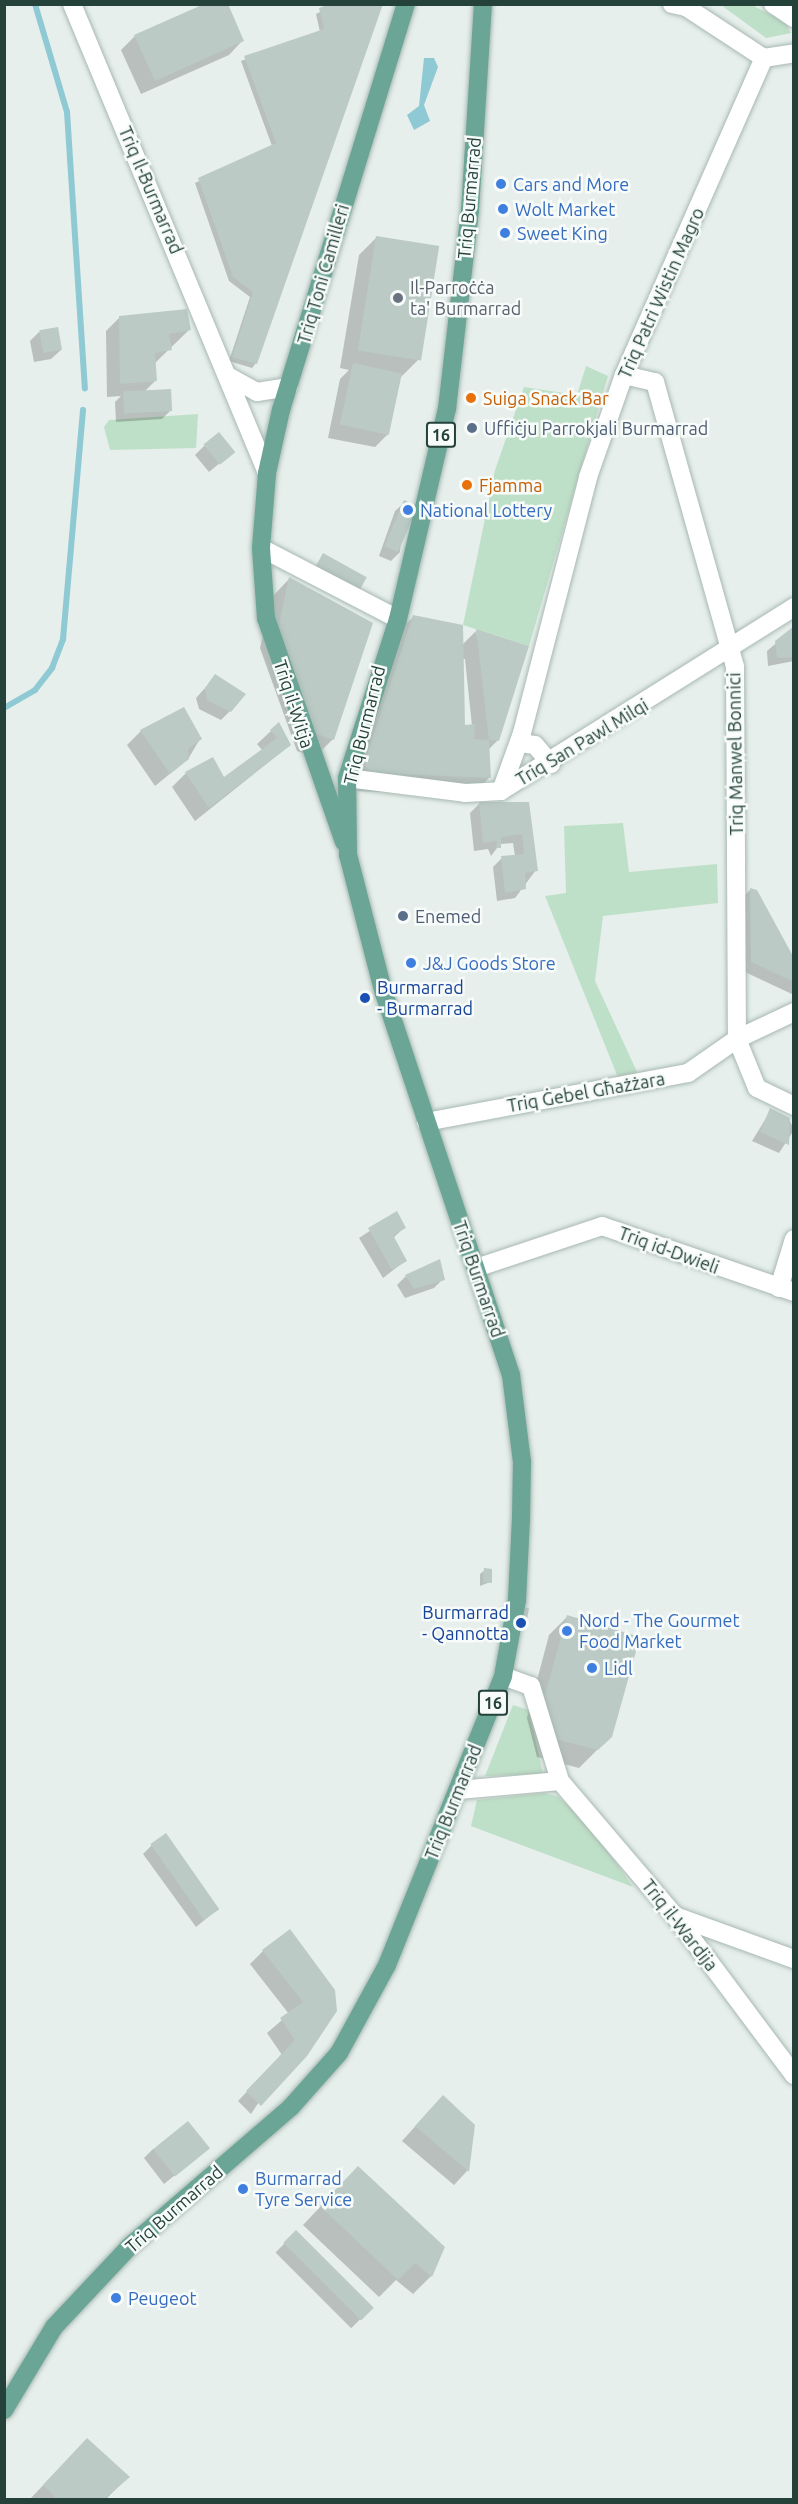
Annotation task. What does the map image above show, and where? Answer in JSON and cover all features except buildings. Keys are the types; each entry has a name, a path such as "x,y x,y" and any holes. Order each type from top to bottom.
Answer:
{"main road":[{"name":"Triq Toni Camilleri","path":"261,548 267,473 289,387 406,4"},
{"name":"Triq Burmarrad","path":"4,2410 54,2326 129,2247 291,2108 339,2054 387,1965 503,1676 517,1600 522,1462 511,1376 384,994 348,855 347,778 398,619 447,409 470,210 483,4"},
{"name":"Triq il-Witja","path":"261,548 266,618 348,855"}],"street":[{"name":"Triq Il-Burmarrad","path":"72,4 267,473"},
{"path":"773,4 794,18"},
{"path":"684,5 764,58 794,53"},
{"name":"Triq Patri Wistin Magro","path":"501,791 519,742 588,477 624,375 764,58"},
{"name":"Triq Manwel Bonnici","path":"624,375 655,382 735,666 737,1039 757,1088 794,1106"},
{"path":"228,376 257,392 289,387"},
{"path":"261,548 398,619"},
{"name":"Triq San Pawl Milqi","path":"347,778 465,793 501,791 551,764 794,608"},
{"path":"519,742 534,745 551,764"},
{"name":"Triq Ġebel Għażżara","path":"426,1122 688,1073 737,1039 794,1012"},
{"name":"Triq id-Dwieli","path":"476,1268 602,1226 786,1290"},
{"path":"786,1290 794,1239"},
{"name":"Triq il-Wardija","path":"503,1676 531,1686 560,1781 675,1916 794,2075"},
{"path":"459,1790 560,1781"},
{"path":"675,1916 794,1959"}],"green space":[{"path":"721,5 752,5 785,22 791,33 766,38"},
{"path":"586,366 608,376 529,646 463,625 495,470 524,387 577,395"},
{"path":"198,414 196,448 110,450 104,427 109,420"},
{"path":"623,823 629,872 717,864 718,903 603,916 595,981 639,1076 619,1080 545,896 566,893 564,826"},
{"path":"513,1705 529,1710 543,1774 485,1776"},
{"path":"544,1793 557,1796 588,1823 633,1887 471,1826 477,1800"}],"water":[{"path":"424,58 434,58 438,67 424,105 430,121 414,130 407,115 419,106"}],"waterway":[{"path":"35,4 67,112 85,388"},
{"path":"4,708 35,690 52,668 63,639 83,410"}],"place":[{"name":"Cars and More","path":"501,184"},
{"name":"Wolt Market","path":"503,209"},
{"name":"Sweet King","path":"505,233"},
{"name":"Il-Parroċċa ta' Burmarrad","path":"398,298"},
{"name":"Suiga Snack Bar","path":"471,398"},
{"name":"Uffiċju Parrokjali Burmarrad","path":"472,428"},
{"name":"Fjamma","path":"467,485"},
{"name":"National Lottery","path":"408,510"},
{"name":"Enemed","path":"403,916"},
{"name":"J&J Goods Store","path":"411,963"},
{"name":"Burmarrad - Burmarrad","path":"365,998"},
{"name":"Burmarrad - Qannotta","path":"521,1623"},
{"name":"Nord - The Gourmet Food Market","path":"567,1631"},
{"name":"Lidl","path":"592,1668"},
{"name":"Burmarrad Tyre Service","path":"243,2189"},
{"name":"Peugeot","path":"116,2298"}]}
